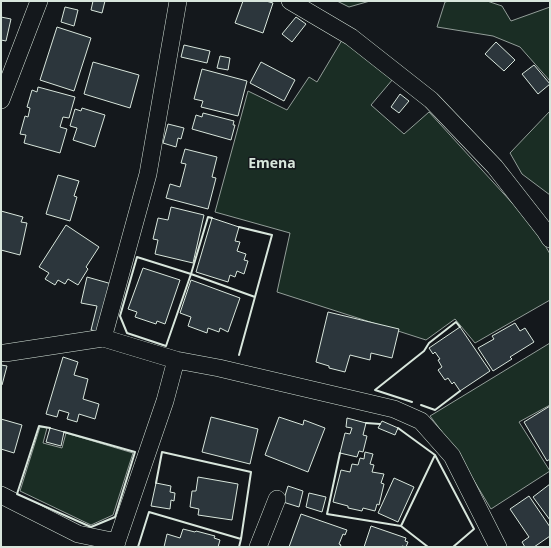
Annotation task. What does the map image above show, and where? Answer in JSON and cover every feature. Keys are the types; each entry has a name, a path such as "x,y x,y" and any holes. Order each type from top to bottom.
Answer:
{"street":[{"path":"1,100 4,82 39,1"},
{"path":"103,338 148,174 178,1"},
{"path":"290,1 351,36 431,100 495,167 545,230 550,239"},
{"path":"5,353 103,338 176,360 226,370 394,409 421,421 452,456 498,547"},
{"path":"1,495 78,534 116,545 165,401 176,360"},
{"path":"258,547 277,499"}],"green space":[{"path":"337,1 370,1 349,7"},
{"path":"487,1 502,6 511,21 550,7 550,81 520,47 493,36 437,27 445,2"},
{"path":"342,40 393,79 371,105 404,134 429,112 535,228 550,254 550,300 475,343 455,319 426,340 277,292 290,233 215,212 248,91 287,110 309,77 317,82"},
{"path":"550,111 550,195 522,174 510,153"},
{"path":"550,343 550,405 519,422 550,471 491,509 455,449 430,416"},
{"path":"40,427 47,428 43,443 62,448 66,433 133,453 113,515 91,525 20,491"}],"building":[{"path":"93,1 105,1 102,13 91,10"},
{"path":"243,1 266,1 273,3 263,33 235,23"},
{"path":"65,7 78,10 74,26 61,22"},
{"path":"1,17 11,19 6,41 1,40"},
{"path":"296,17 306,24 292,42 282,34"},
{"path":"57,27 91,38 74,91 40,80"},
{"path":"496,42 515,60 504,71 485,54"},
{"path":"184,45 210,51 207,63 181,57"},
{"path":"220,56 230,58 228,70 217,68"},
{"path":"93,62 139,75 130,108 84,94"},
{"path":"261,62 295,80 284,101 250,83"},
{"path":"534,65 550,84 538,94 522,74"},
{"path":"202,69 247,81 238,116 201,107 203,101 194,99"},
{"path":"38,87 75,97 69,118 63,117 60,127 67,129 60,153 24,143 26,135 20,134 25,116 28,117 30,108 27,107 32,90 37,92"},
{"path":"400,94 409,101 399,113 391,107"},
{"path":"82,108 105,115 95,147 73,140 77,128 70,126 75,109 81,111"},
{"path":"203,113 234,121 233,125 235,125 231,140 192,129 196,115 202,117"},
{"path":"168,124 184,128 181,139 178,138 176,147 163,143"},
{"path":"185,149 217,157 212,177 216,178 208,209 166,198 170,184 180,187 186,164 181,163"},
{"path":"58,175 79,181 74,196 77,197 70,221 46,214"},
{"path":"171,207 204,215 193,263 155,254 158,240 153,239 158,218 168,220"},
{"path":"1,211 23,217 21,222 27,223 20,255 1,250"},
{"path":"212,218 239,227 235,241 240,242 237,251 246,254 244,260 248,261 244,274 237,271 235,277 230,275 228,282 196,272"},
{"path":"66,225 99,247 86,267 88,269 78,285 68,279 65,284 58,280 55,285 45,279 49,273 39,267"},
{"path":"143,268 180,280 165,324 157,321 156,324 135,317 137,312 128,309"},
{"path":"87,277 112,284 100,332 91,330 97,306 81,303"},
{"path":"191,280 240,298 228,332 220,328 219,332 208,328 207,333 188,326 191,317 180,313"},
{"path":"328,312 399,329 392,358 371,353 370,360 350,355 345,372 329,368 329,366 316,362"},
{"path":"515,323 520,331 525,328 534,342 510,357 512,359 493,371 478,348 494,339 492,336"},
{"path":"460,327 490,371 460,391 454,382 452,384 448,378 445,380 438,370 442,367 438,360 440,359 435,352 433,354 429,348"},
{"path":"63,357 78,362 74,375 88,379 83,399 99,404 95,419 79,414 77,422 67,419 69,413 59,410 57,417 46,414"},
{"path":"1,365 7,366 2,385 1,385"},
{"path":"550,406 550,459 547,461 524,422"},
{"path":"211,417 258,429 250,464 202,452"},
{"path":"279,417 303,425 304,420 325,428 308,472 265,455"},
{"path":"347,418 366,423 363,435 367,436 363,452 359,451 357,457 340,453 345,433 350,434 352,428 346,427"},
{"path":"1,419 22,425 14,453 1,449"},
{"path":"382,421 398,428 395,435 378,428"},
{"path":"50,428 64,432 61,446 46,442"},
{"path":"365,452 373,454 370,464 374,465 372,472 384,474 381,483 384,484 379,505 377,504 375,511 363,508 362,511 348,508 348,506 333,502 341,470 350,472 352,464 358,465 360,458 364,459"},
{"path":"198,477 238,484 232,520 198,515 199,509 190,507 192,491 196,491"},
{"path":"394,478 414,487 398,522 378,513"},
{"path":"156,483 171,486 170,492 175,493 174,501 171,500 170,509 151,506"},
{"path":"550,484 550,520 533,497"},
{"path":"288,486 303,491 299,507 283,502"},
{"path":"309,493 326,497 322,512 306,507"},
{"path":"529,496 550,527 550,536 534,547 525,547 522,542 529,537 510,509"},
{"path":"301,514 347,530 345,535 343,534 339,544 341,545 340,547 289,547"},
{"path":"371,526 406,538 405,541 408,542 406,547 364,547"},
{"path":"183,529 215,536 214,538 220,540 218,547 164,547 167,534 180,538"}],"wall":[{"path":"212,218 208,217 191,274 255,297"},
{"path":"239,227 272,235 239,355"},
{"path":"137,257 191,274 166,346 127,333 120,316 137,257"},
{"path":"412,402 375,390 424,351 429,343 456,322 460,327"},
{"path":"421,405 435,410 460,391"},
{"path":"366,423 380,424"},
{"path":"50,428 39,426 17,494 91,527 115,517 135,452 64,432"},
{"path":"398,428 435,455"},
{"path":"156,483 162,452 251,472 241,539"},
{"path":"340,453 327,514 401,526"},
{"path":"428,547 401,526 435,455 474,529 453,547"},
{"path":"138,547 149,512 241,539 239,547"}],"district":[{"name":"Emena","path":"272,163"}]}
